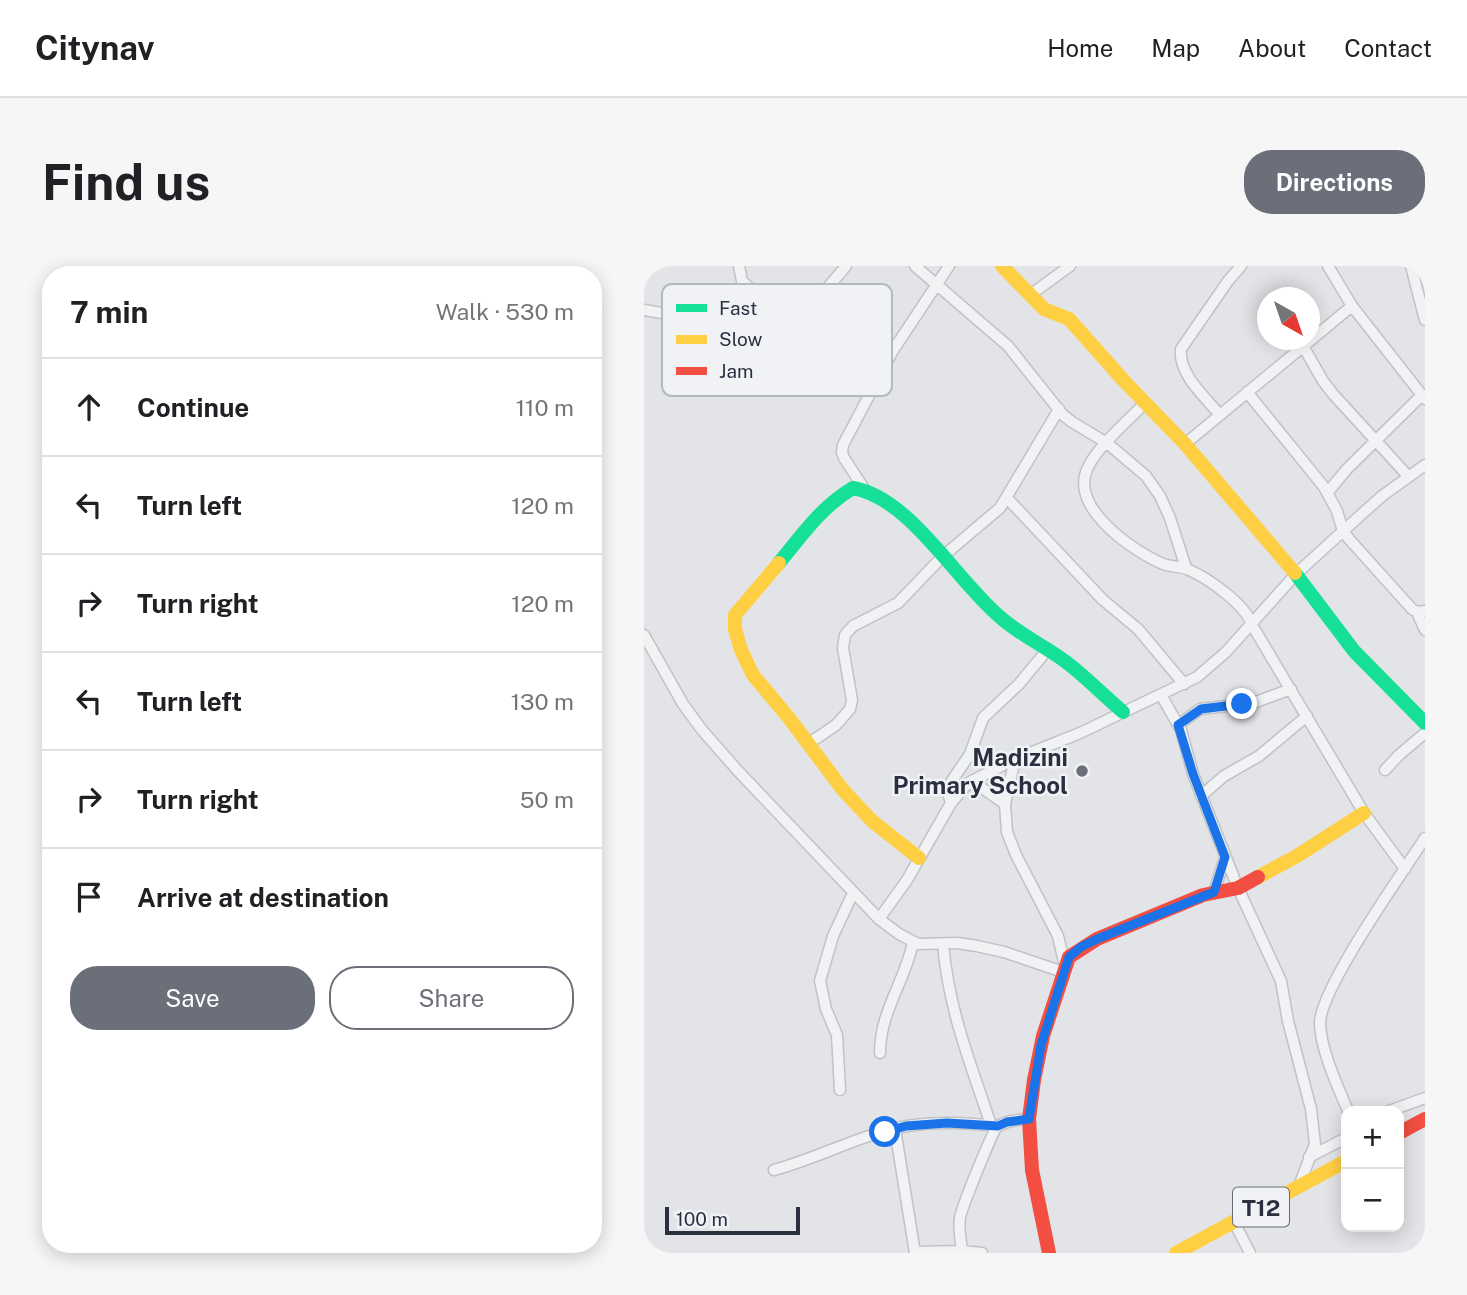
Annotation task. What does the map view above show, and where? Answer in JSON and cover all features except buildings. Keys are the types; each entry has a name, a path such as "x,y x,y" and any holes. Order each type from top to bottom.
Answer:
{"main road":[{"path":"1002,266 1044,309 1069,319 1185,444 1296,574 1354,651 1425,723"},
{"path":"919,858 856,805 753,674 741,650 735,629 735,615 743,603 761,585 820,512 853,488 883,498 907,516 975,595 998,616 1016,631 1066,662 1123,712"},
{"path":"1049,1253 1035,1178 1029,1119 1041,1045 1069,957 1097,939 1214,892 1238,888 1297,856 1364,813"},
{"path":"1404,1130 1425,1119"},
{"name":"T12","path":"1176,1253 1341,1164"}],"street":[{"path":"739,266 742,281 745,284"},
{"path":"832,284 846,266"},
{"path":"915,266 1008,346 1072,422 1107,443 1146,476 1160,496 1170,518 1186,568"},
{"path":"892,354 949,266"},
{"path":"1030,295 1070,266"},
{"path":"1220,415 1185,372 1180,357 1181,349 1241,266"},
{"path":"1327,493 1348,469 1424,397 1352,306 1328,266"},
{"path":"1411,266 1425,320"},
{"path":"1416,285 1425,277"},
{"path":"1320,332 1352,306"},
{"path":"644,310 662,313"},
{"path":"1185,444 1298,350"},
{"path":"1305,350 1328,388 1408,476"},
{"path":"1247,392 1327,493 1338,511 1343,531 1356,549 1421,611 1425,630"},
{"path":"865,490 842,452 869,396"},
{"path":"1145,403 1107,443 1086,472 1085,492 1096,514 1108,528 1144,553 1165,565 1186,568 1203,577 1242,609 1364,813 1405,869"},
{"path":"808,744 836,725 850,709 852,700 843,648 845,635 853,626 898,603 942,557 988,520 1007,498 1013,483 1059,409"},
{"path":"879,919 907,880 951,803 968,783 1015,759 1080,733 1184,684 1217,661 1296,574 1343,531 1408,476 1425,466"},
{"path":"1007,498 1077,575 1138,629 1184,684"},
{"path":"644,635 683,704 702,730 879,919 913,942 927,945 957,943 1004,952 1064,969 1058,936 1007,832 1006,804 1015,759"},
{"path":"951,803 948,793 951,782 970,754 983,718 1019,684 1048,649"},
{"path":"1178,725 1201,709 1253,703 1291,689"},
{"path":"1161,695 1178,725 1201,796 1225,857 1281,981 1311,1109 1315,1144 1299,1186"},
{"path":"1201,796 1224,776 1251,763 1307,716"},
{"path":"1385,771 1398,755 1425,733"},
{"path":"968,783 979,786 1006,804"},
{"path":"1346,1106 1329,1059 1320,1029 1320,1019 1339,973 1425,838"},
{"path":"1214,892 1225,857"},
{"path":"839,1090 837,1035 826,1009 820,981 833,936 853,893"},
{"path":"880,1053 882,1027 906,971 913,942"},
{"path":"943,944 946,976 960,1038 995,1126"},
{"path":"1403,1106 1425,1098"},
{"path":"774,1170 895,1129 947,1123 995,1126 1029,1119"},
{"path":"962,1251 962,1206 995,1126"},
{"path":"895,1129 915,1252 982,1253"},
{"path":"1309,1157 1341,1141"},
{"path":"1234,1222 1250,1253"}],"traffic: fast":[{"path":"779,563 813,522 853,488 874,495 913,523 1000,617 1066,662 1123,712"},
{"path":"1295,573 1354,651 1425,723"}],"traffic: slow":[{"path":"1002,266 1044,309 1069,319 1185,444 1295,573"},
{"path":"779,563 735,615 735,629 741,650 753,675 843,790 872,821 919,858"},
{"path":"1258,877 1297,856 1364,813"},
{"path":"1176,1253 1341,1164"}],"traffic: jam":[{"path":"1049,1253 1032,1170 1029,1119 1043,1036 1069,957 1097,939 1203,895 1238,888 1258,877"},
{"path":"1404,1130 1425,1119"}],"place":[{"name":"Madizini Primary School","path":"1082,771"}],"route":[{"path":"885,1132 906,1126 947,1123 998,1126 1029,1119 1041,1045 1069,957 1097,939 1214,892 1225,857 1193,774 1178,725 1206,707 1242,704"}]}
